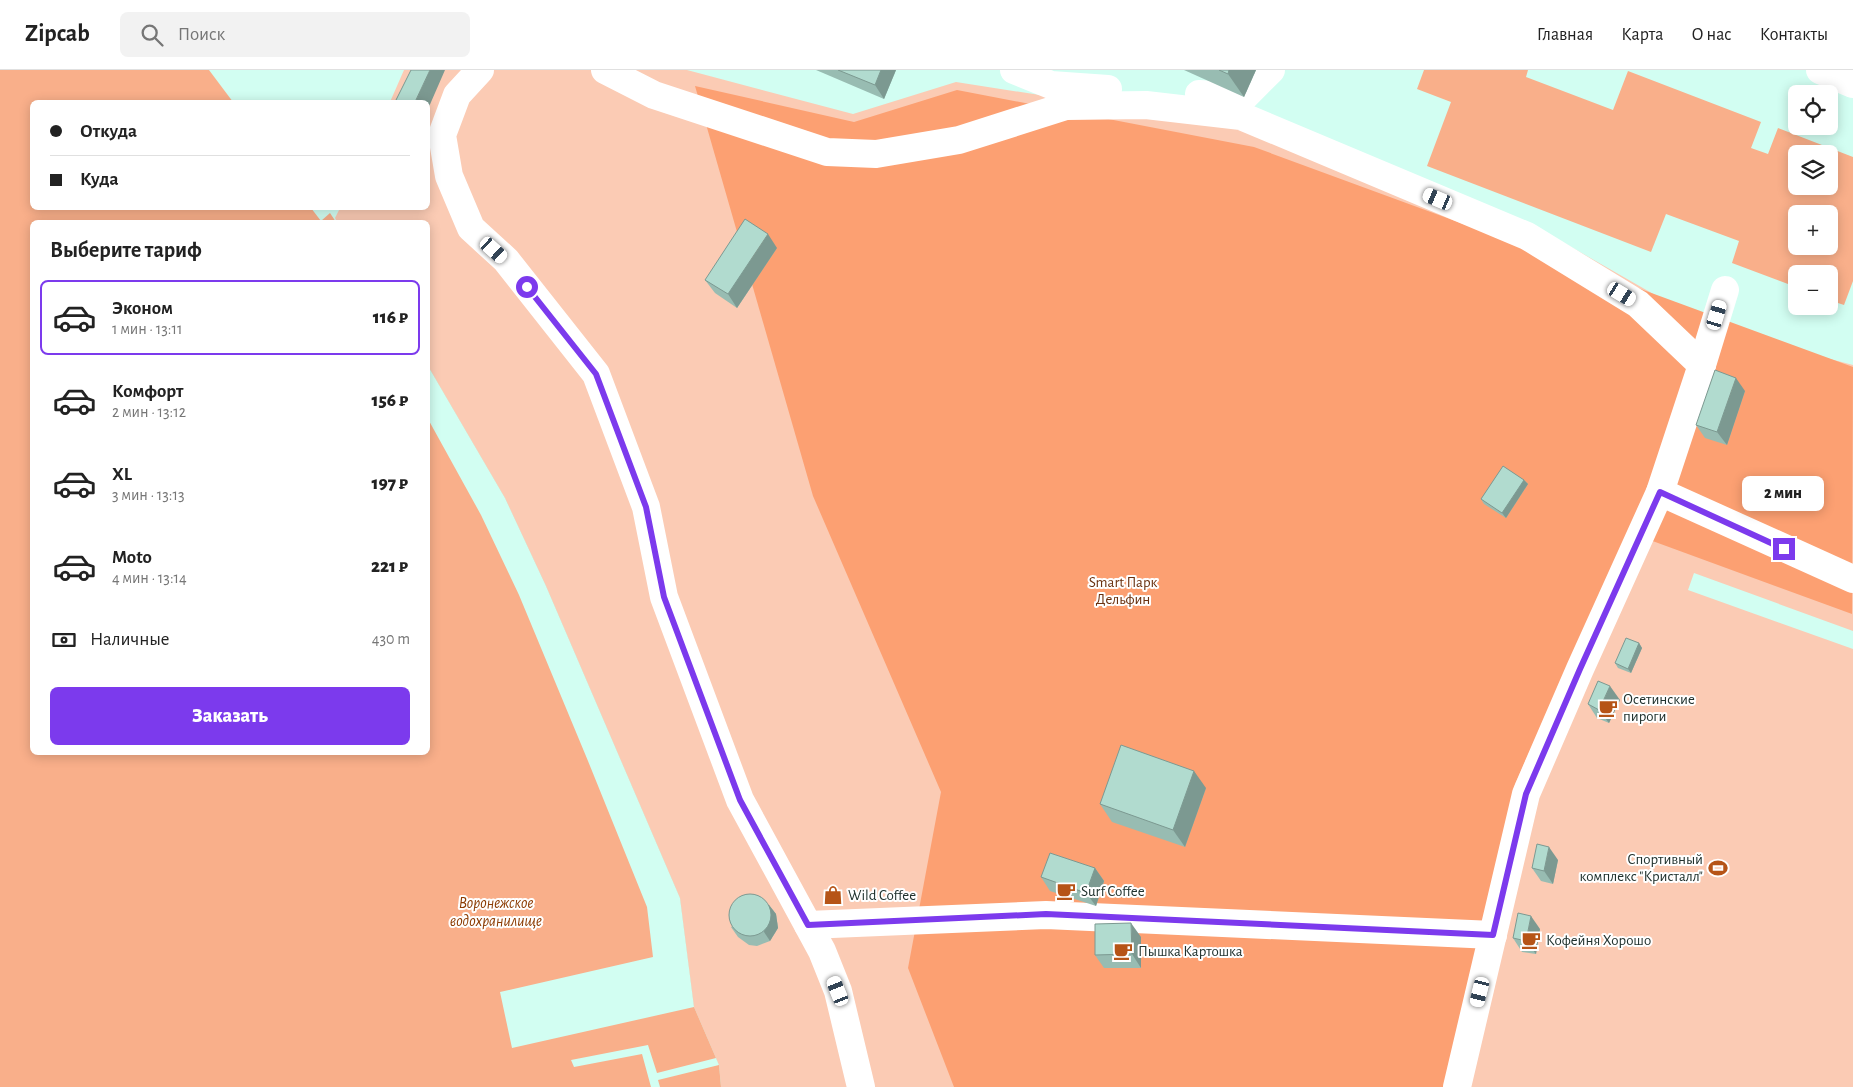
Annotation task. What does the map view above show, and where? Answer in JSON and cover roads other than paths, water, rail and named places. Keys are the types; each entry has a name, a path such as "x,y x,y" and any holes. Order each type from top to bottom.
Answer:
{"lane":[{"path":"480,70 458,95 442,135 449,176 471,228 506,260 596,374 646,507 664,597 740,800 822,951 838,991 861,1087"},
{"path":"605,70 654,95 827,152 876,154 959,140 1066,106 1146,104 1241,116 1527,236 1638,304 1702,365"},
{"path":"1014,70 1051,86 1244,97 1271,70"},
{"path":"1820,70 1853,84"},
{"path":"1457,1087 1526,794 1660,492 1725,290"},
{"path":"1660,492 1853,579"},
{"path":"808,925 1046,914 1493,935"}],"water":[{"name":"Воронежское водохранилище","path":"0,70 209,70 232,100 30,100 30,210 313,210 320,220 30,220 30,755 430,755 430,369 505,498 546,586 680,898 694,1007 719,1065 721,1087 0,1087"},
{"path":"1424,70 1528,70 1526,77 1613,110 1628,71 1761,122 1751,148 1768,154 1778,128 1788,132 1788,135 1796,135 1822,145 1788,145 1788,195 1838,195 1838,151 1853,157 1853,281 1844,305 1838,303 1838,265 1788,265 1788,284 1732,263 1739,241 1666,214 1651,252 1427,166 1451,102 1417,89"},
{"name":"Воронежское водохранилище","path":"330,213 335,220 322,220"}],"place":[{"name":"Осетинские пироги","path":"1608,708"},
{"name":"Спортивный комплекс \"Кристалл\"","path":"1718,868"},
{"name":"Surf Coffee","path":"1066,891"},
{"name":"Wild Coffee","path":"833,895"},
{"name":"Кофейня Хорошо","path":"1531,940"},
{"name":"Пышка Картошка","path":"1123,951"}],"park label":[{"name":"Smart Парк Дельфин","path":"1123,590"}]}
